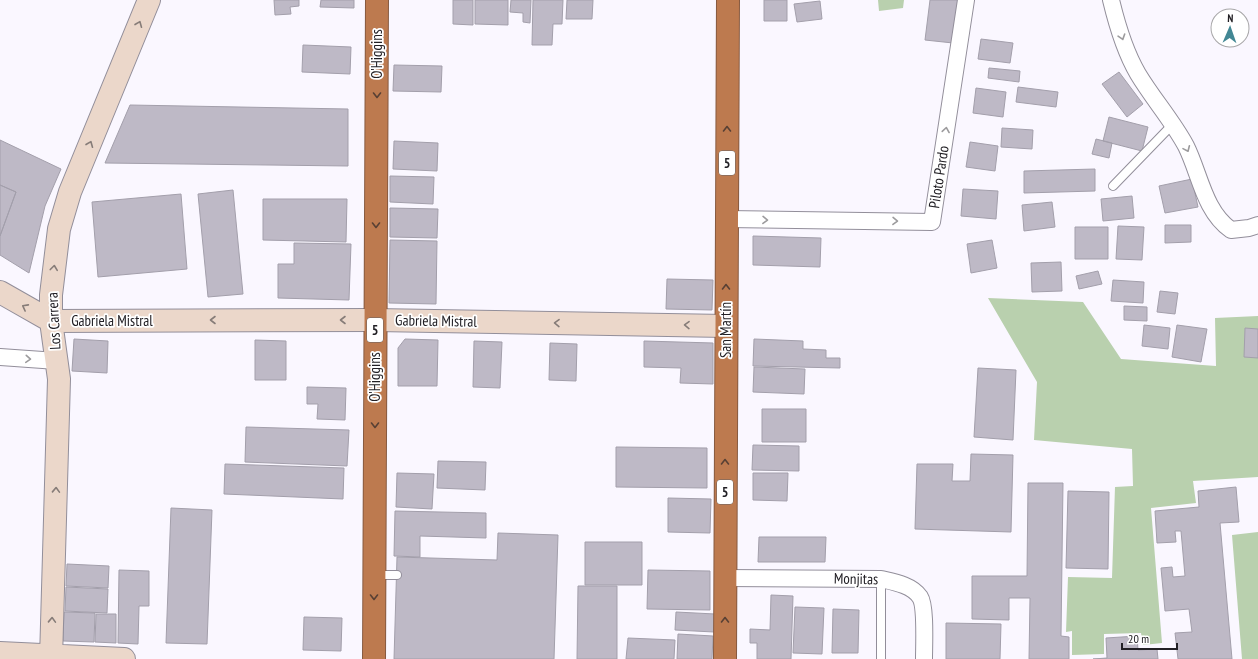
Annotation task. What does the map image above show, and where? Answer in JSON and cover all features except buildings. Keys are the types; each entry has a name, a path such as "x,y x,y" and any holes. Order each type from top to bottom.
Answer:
{"highway":[{"name":"O'Higgins","path":"374,659 377,0"},
{"name":"San Martín","path":"724,659 728,0"}],"main road":[{"name":"Los Carrera","path":"51,657 59,379 51,321 51,295 59,229 70,192 149,0"},
{"path":"0,292 51,321"},
{"name":"Gabriela Mistral","path":"51,321 375,320 726,326"},
{"path":"0,653 51,657 124,659"}],"street":[{"name":"Piloto Pardo","path":"726,219 932,222 966,0"},
{"path":"1110,0 1124,43 1138,74 1173,124 1186,146 1213,212 1221,223 1230,230 1249,228 1258,224"},
{"path":"0,357 56,361"},
{"name":"Monjitas","path":"725,578 881,579 904,585 920,598 922,604 924,659"}],"lane":[{"path":"1113,186 1173,124"},
{"path":"374,574 397,575"},
{"path":"881,579 881,659"}],"green space":[{"path":"878,0 904,0 903,8 879,11"},
{"path":"988,298 1083,302 1121,359 1216,366 1215,318 1258,316 1258,477 1193,481 1196,503 1151,508 1162,643 1143,645 1141,633 1104,634 1104,654 1072,655 1072,631 1066,632 1068,577 1112,578 1115,487 1133,486 1132,449 1034,440 1037,382"},
{"path":"1258,532 1258,659 1242,659 1232,535"}]}
